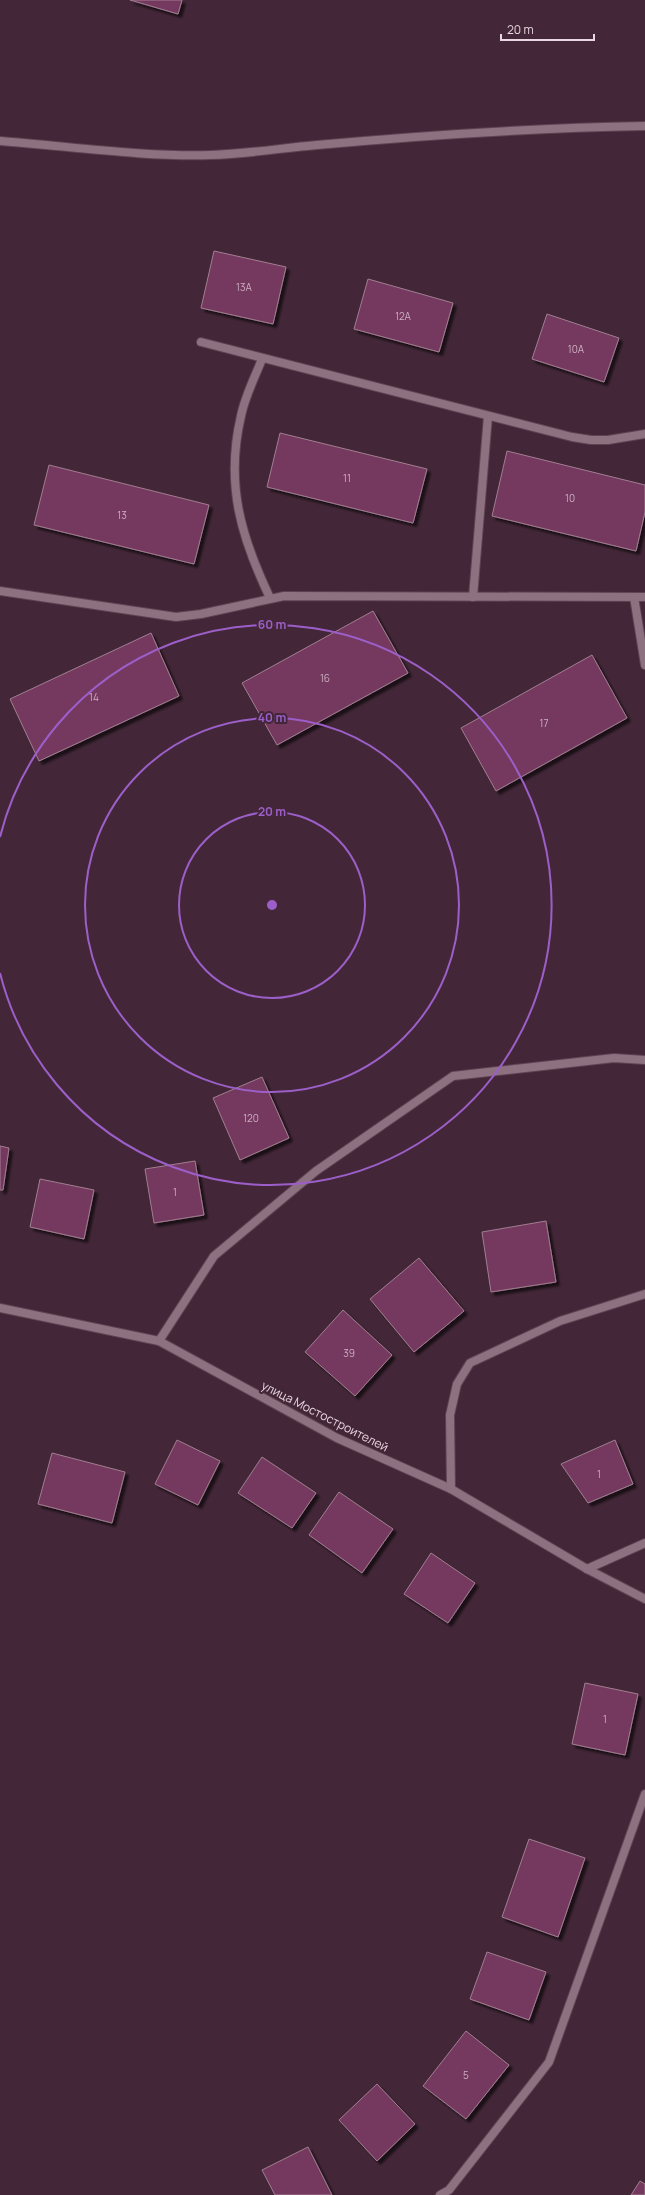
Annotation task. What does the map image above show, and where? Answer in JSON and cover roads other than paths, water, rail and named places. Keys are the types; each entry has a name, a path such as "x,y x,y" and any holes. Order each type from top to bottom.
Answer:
{"street":[{"path":"0,141 174,155 210,155 506,132 645,126"},
{"path":"201,342 262,359 488,416 591,440 608,440 645,434"},
{"path":"262,359 241,415 234,475 237,506 243,535 254,565 270,598"},
{"path":"473,597 488,416"},
{"path":"0,591 176,617 253,604 270,598 284,596 645,597"},
{"path":"634,597 645,665"},
{"path":"159,1342 214,1256 316,1171 453,1076 614,1058 645,1060"},
{"path":"450,1489 450,1415 457,1384 470,1363 560,1321 645,1294"},
{"name":"улица Мостостроителей","path":"0,1308 159,1342 337,1438 450,1489 587,1569 645,1599"},
{"path":"587,1569 645,1543"},
{"path":"440,2195 449,2190 549,2062 645,1794"}]}
